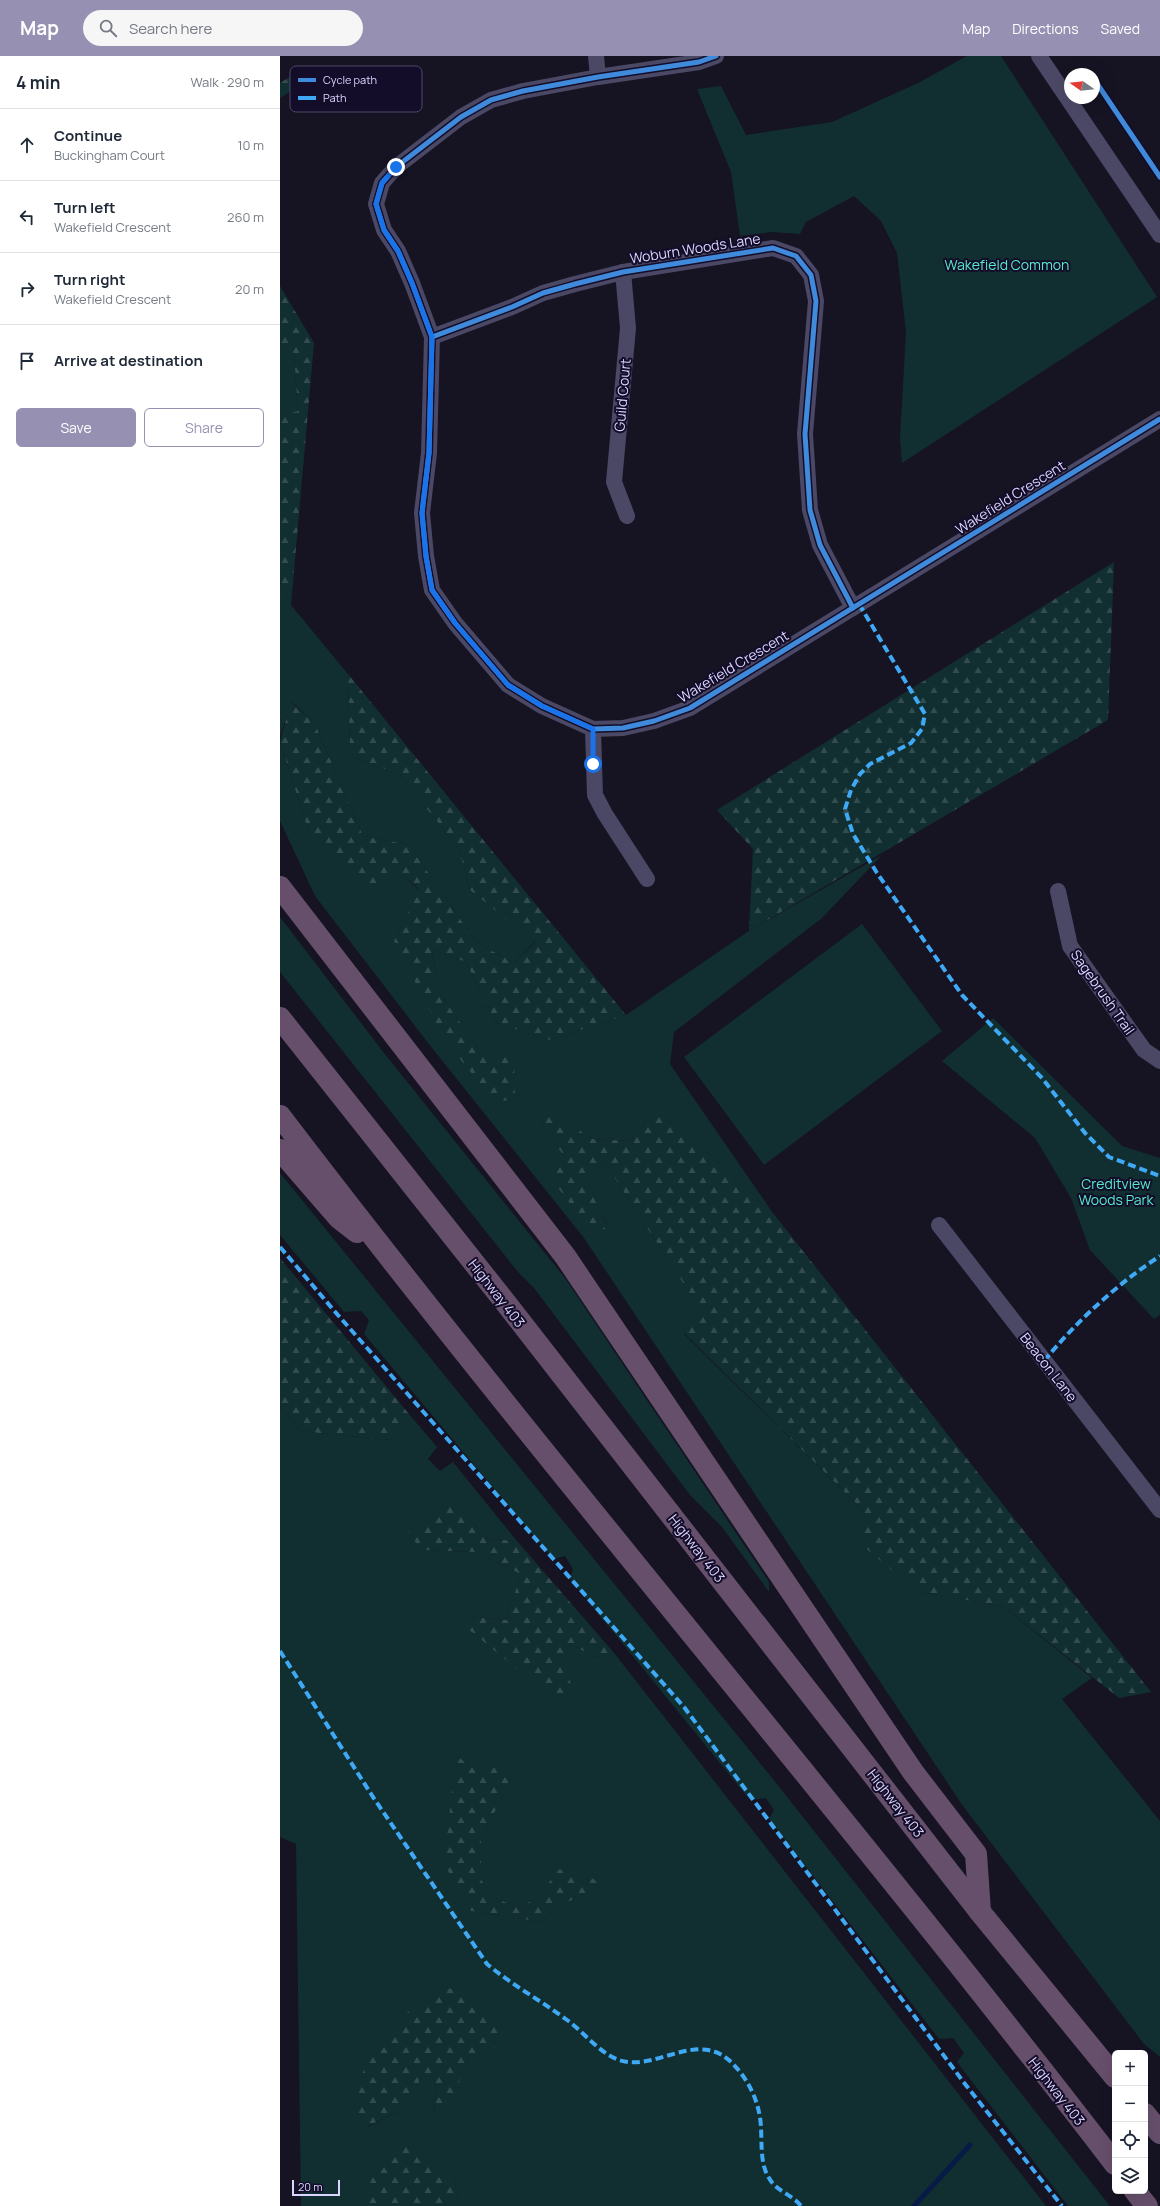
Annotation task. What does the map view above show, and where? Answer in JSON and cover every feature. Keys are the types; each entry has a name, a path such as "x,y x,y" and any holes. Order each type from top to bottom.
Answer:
{"highway":[{"path":"280,868 294,904"},
{"path":"280,887 565,1256 913,1772 976,1854 980,1912"},
{"name":"Highway 403","path":"280,1018 509,1307 980,1912 1112,2073"},
{"name":"Highway 403","path":"280,1116 388,1258 782,1743 1112,2160"},
{"path":"280,1150 339,1218 388,1258"},
{"path":"1148,2118 1160,2133"},
{"path":"1137,2194 1147,2206"}],"street":[{"path":"596,56 598,77"},
{"name":"Wakefield Crescent","path":"716,56 699,62 598,77 523,91 491,100 461,117 402,162 382,183 376,204 384,230 398,251 432,337 429,453 422,513 426,556 432,590 455,623 508,685 542,706 593,729 623,728 654,721 690,708 1160,419"},
{"path":"1039,56 1160,235"},
{"name":"Woburn Woods Lane","path":"432,337 543,292 623,272 773,248 796,256 811,275 816,301 805,434 810,510 820,545 853,608"},
{"name":"Guild Court","path":"623,272 628,328 614,482 627,516"},
{"path":"593,729 595,795 605,814 647,879"},
{"name":"Sagebrush Trail","path":"1058,890 1070,946 1144,1050 1160,1061"},
{"name":"Beacon Lane","path":"939,1225 1158,1501"}],"green space":[{"name":"Wakefield Common","path":"967,56 1001,56 1157,297 902,463 900,438 906,332 897,253 881,221 854,196 806,222 800,234 772,232 740,236 731,172 697,89 721,86 746,135 832,122 918,83"},
{"path":"290,77 290,91 280,98 280,83"},
{"path":"280,286 314,343 291,605 280,582 280,416 298,411 294,354 280,348"},
{"path":"280,348 294,354 298,412 280,416"},
{"path":"1114,562 1108,720 749,931 753,849 717,810"},
{"path":"280,582 291,605 348,674 350,756 400,775 459,849 470,890 535,941 514,963 476,942 409,845 363,836 315,724 292,702 280,736"},
{"path":"348,674 626,1015 550,1040 496,1023 466,962 433,950 437,989 483,1056 514,1057 515,1101 493,1100 445,1040 394,941 419,889 402,874 371,889 312,843 280,741 291,702 315,724 363,836 409,845 476,942 514,963 535,942 470,890 459,849 400,775 350,756"},
{"path":"280,741 312,843 402,874 419,890 394,941 483,1056 437,989 433,950 466,962 496,1023 550,1040 626,1015 749,931 882,855 822,918 674,1032 670,1064 773,1213 658,1106 630,1141 593,1139 548,1112 541,1124 564,1156 609,1228 582,1175 605,1163 700,1309 684,1334 864,1511 917,1591 1004,1607 1092,1678 1062,1699 1160,1821 1160,2057 1144,2044 963,1806 584,1238 432,1048 315,896 280,821"},
{"path":"280,917 384,1053 565,1278 769,1582 769,1592 722,1527 690,1495 534,1288 518,1272 280,972"},
{"path":"862,924 942,1031 764,1165 684,1057"},
{"name":"Creditview Woods Park","path":"993,1018 1122,1146 1160,1158 1160,1315 1154,1319 1090,1250 1071,1198 1035,1138 942,1061"},
{"path":"658,1106 773,1213 1151,1692 1119,1698 1004,1607 917,1591 862,1545 864,1511 684,1333 700,1309 605,1163 583,1175 609,1229 590,1230 553,1181 564,1156 541,1124 548,1111 593,1139 630,1141"},
{"path":"280,1173 773,1779 1110,2206 1068,2206 957,2062 964,2053 953,2038 939,2039 769,1819 774,1810 766,1798 750,1800 570,1579 573,1569 565,1556 553,1559 364,1334 369,1320 361,1311 344,1312 280,1235"},
{"path":"280,1258 409,1414 391,1440 300,1431 280,1406"},
{"path":"280,1406 300,1431 391,1440 409,1414 437,1447 428,1459 440,1471 453,1462 517,1541 488,1539 453,1503 421,1550 475,1552 521,1574 506,1620 469,1616 562,1660 572,1645 595,1657 615,1654 1046,2206 459,2206 454,2178 375,2169 362,2206 301,2206 296,1844 280,1837","holes":["456,1755 473,1768 514,1774 481,1839 481,1879 491,1896 519,1908 539,1896 558,1871 607,1885 565,1903 541,1922 471,1911","470,1994 468,2059 444,2117 434,2118 436,2087 433,2077 423,2075 403,2109 367,2127"]},
{"path":"453,1503 488,1539 517,1541 615,1654 595,1657 572,1645 562,1660 573,1689 553,1698 467,1628 469,1616 506,1620 521,1574 475,1552 421,1550 408,1531"},
{"path":"456,1755 473,1768 506,1768 514,1774 481,1839 481,1879 491,1896 519,1908 539,1896 558,1870 569,1869 608,1885 565,1903 541,1922 471,1911 444,1864"},
{"path":"462,1988 470,1994 498,2025 497,2047 468,2059 445,2117 434,2118 436,2087 433,2077 423,2075 403,2109 366,2127 354,2110 364,2069 403,2016 438,1989"},
{"path":"404,2144 454,2178 459,2206 362,2206 375,2169"}],"waterway":[{"path":"914,2206 970,2145"}],"marked path":[{"path":"859,604 925,714 922,729 911,743 870,764 860,774 851,790 845,809 853,834 877,873 962,995 1042,1078 1085,1133 1109,1157 1160,1176"},
{"path":"280,1247 337,1314 684,1707 965,2084 1062,2206"},
{"path":"1044,1361 1098,1304 1128,1279 1160,1256"},
{"path":"280,1651 373,1797 487,1964 506,1979 567,2020 598,2047 619,2060 633,2062 647,2061 690,2050 704,2049 717,2053 730,2061 742,2075 752,2091 758,2109 761,2128 762,2154 766,2172 776,2186 798,2202 801,2206"}],"cycle path":[{"path":"716,56 699,62 598,77 523,91 491,100 461,117 396,167 382,183 376,204 384,230 398,251 412,283 432,337 429,453 422,513 426,556 432,590 455,623 508,685 542,706 593,729 623,728 654,721 690,708 1160,419"},
{"path":"1100,88 1160,177"},
{"path":"432,337 512,307 543,293 623,272 773,248 796,256 811,275 816,301 805,434 810,510 820,545 853,608"}],"route":[{"path":"396,167 382,183 376,204 384,230 398,251 412,283 432,337 429,453 422,513 426,556 432,590 455,623 508,685 542,706 593,729 593,764"}]}
